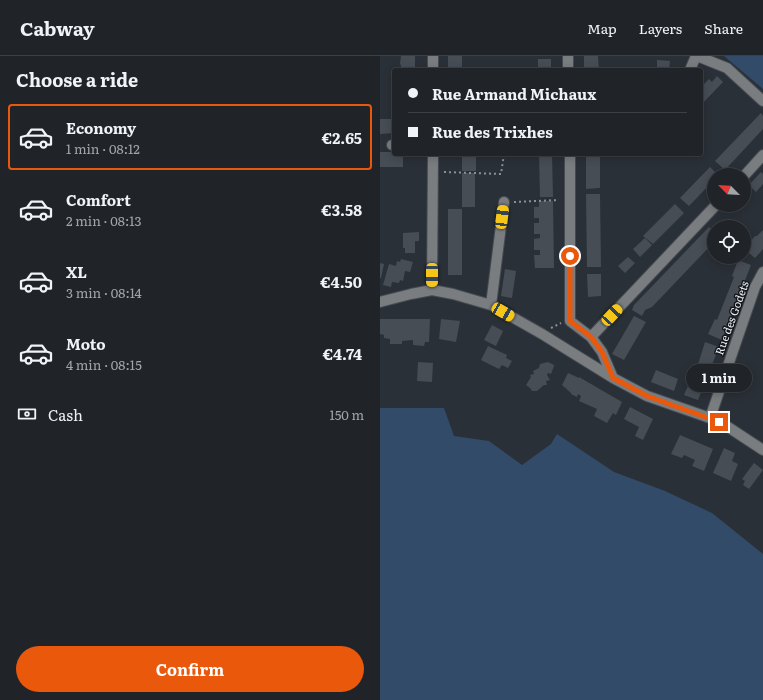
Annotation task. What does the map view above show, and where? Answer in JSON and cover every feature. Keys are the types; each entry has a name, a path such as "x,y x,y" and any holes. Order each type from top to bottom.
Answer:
{"street":[{"path":"432,56 432,68"},
{"path":"568,56 568,68"},
{"path":"691,68 697,56 727,68 763,100"},
{"path":"432,290 433,156"},
{"path":"570,156 570,321 591,337 602,352 613,378"},
{"path":"751,169 763,156"},
{"path":"491,305 504,202"},
{"path":"591,337 709,212"},
{"name":"Rue des Godets","path":"710,418 755,287 763,272"},
{"path":"380,302 432,290 453,294 491,305 542,334 613,378 647,396 710,418 728,427 763,450"}],"path":[{"path":"433,172 501,174 504,156"},
{"path":"504,202 570,199"},
{"path":"542,334 559,323 570,321"}],"shaded area":[{"path":"724,56 763,56 763,89"},
{"path":"380,408 444,408 454,436 489,441 522,465 551,444 557,434 614,472 665,491 712,513 763,554 763,700 380,700"}],"building":[{"path":"401,56 415,56 415,68 401,68"},
{"path":"448,56 462,56 462,68 448,68"},
{"path":"584,56 598,56 599,68 584,68"},
{"path":"538,59 551,59 551,68 538,68"},
{"path":"657,60 670,61 669,68 657,68"},
{"path":"717,76 723,82 703,103 703,85 709,79 712,82"},
{"path":"761,113 763,116 763,129 727,168 723,168 715,161"},
{"path":"380,119 392,119 392,133 380,134"},
{"path":"380,152 392,152 392,156 403,156 403,167 380,167"},
{"path":"462,156 476,156 476,171 462,171"},
{"path":"539,156 552,156 553,197 540,197"},
{"path":"586,156 600,156 600,188 586,189"},
{"path":"707,170 707,187 689,206 680,198"},
{"path":"761,172 763,174 763,184 756,192 751,187 751,183"},
{"path":"462,173 475,173 475,207 462,207"},
{"path":"586,194 600,194 601,267 587,267"},
{"path":"539,201 553,201 554,268 535,268 534,255 540,255 540,250 534,250 534,239 540,238 540,234 534,234 534,223 539,223 539,218 534,218 534,207 539,207"},
{"path":"675,204 684,213 653,244 643,236"},
{"path":"448,209 462,209 462,275 448,275"},
{"path":"707,229 707,249 652,307 645,310 642,316 632,310 634,305"},
{"path":"763,230 763,249 755,258 751,255 751,241 755,236"},
{"path":"419,232 419,241 415,241 415,253 405,253 405,248 403,248 403,233"},
{"path":"645,238 652,245 640,257 633,249"},
{"path":"628,257 635,263 625,273 618,266"},
{"path":"401,259 413,262 410,272 405,271 403,281 400,280 399,283 392,282 391,287 383,285 389,264 396,266 397,261 400,262"},
{"path":"380,263 384,264 381,278 380,278"},
{"path":"736,264 751,265 722,340 708,334 715,319 717,320 734,277 732,276"},
{"path":"505,269 516,271 512,298 501,296"},
{"path":"587,274 601,274 601,296 588,297"},
{"path":"634,316 646,322 624,360 612,354"},
{"path":"380,319 430,319 429,342 425,342 424,346 413,345 413,340 402,341 402,344 390,344 390,339 384,338 384,335 380,334"},
{"path":"441,319 460,321 456,342 439,339"},
{"path":"492,325 503,331 496,346 484,340"},
{"path":"705,342 719,347 698,400 684,395 691,379 693,380"},
{"path":"488,346 507,355 506,358 512,361 508,368 502,365 499,369 481,360"},
{"path":"418,362 433,363 432,382 417,381"},
{"path":"548,362 554,365 551,374 548,373 547,375 550,380 546,381 547,385 544,385 537,391 532,391 526,385 531,377 530,375 534,374 533,371 539,368 540,364"},
{"path":"656,370 678,379 674,391 651,382"},
{"path":"568,373 579,377 622,402 616,415 613,413 607,423 594,416 597,409 579,401 581,396 578,394 577,397 571,394 562,385"},
{"path":"630,407 653,419 643,440 635,436 639,427 624,419"},
{"path":"680,435 713,449 704,471 692,466 695,460 684,455 682,458 671,454"},
{"path":"724,448 735,453 732,461 738,464 731,481 713,473"},
{"path":"754,463 763,470 749,489 743,485 745,481 742,479"}],"route":[{"path":"570,256 570,321 591,337 602,352 613,378 647,396 719,422"}]}
